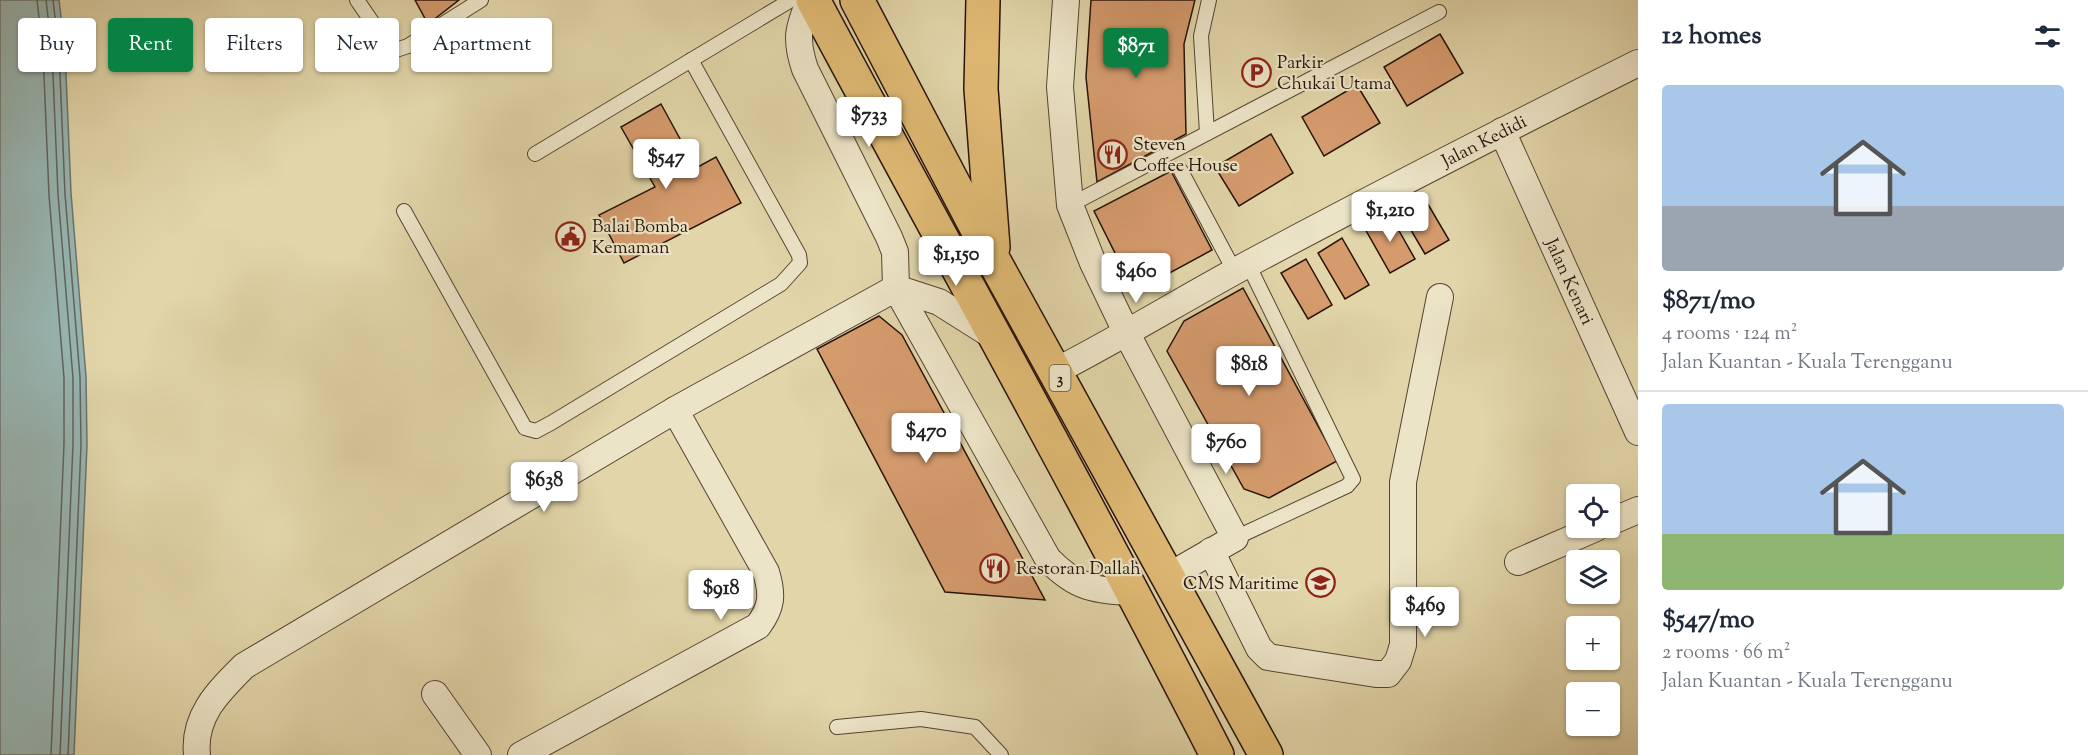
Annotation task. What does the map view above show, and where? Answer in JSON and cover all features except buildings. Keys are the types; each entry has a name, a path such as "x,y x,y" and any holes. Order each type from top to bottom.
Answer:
{"highway":[{"name":"3","path":"812,0 1134,592 1217,755"},
{"name":"3","path":"857,0 994,261 1266,755"},
{"path":"983,0 981,89 994,261"}],"street":[{"path":"812,0 800,23 797,45 805,69 889,237 895,252 896,288 1048,559 1066,578 1092,590 1134,592"},
{"path":"1066,0 1059,87 1070,205 1093,263 1127,334 1235,538 1167,577"},
{"name":"Jalan Kedidi","path":"1056,371 1127,334 1241,268 1503,130 1638,63"},
{"name":"Jalan Kenari","path":"1503,130 1638,432"},
{"path":"197,755 195,738 204,710 244,666 675,410 896,288 939,302 993,336"},
{"path":"1211,551 1259,648 1268,657 1388,674 1398,661 1403,645 1402,482 1440,297"},
{"path":"521,755 758,626 769,611 772,593 766,572 675,410"},
{"path":"1620,518 1638,510"},
{"path":"1518,562 1573,538"},
{"path":"435,694 478,755"}],"lane":[{"path":"357,0 385,41 396,50 408,46 481,0"},
{"path":"535,154 791,0"},
{"path":"1207,133 1201,36 1209,0"},
{"path":"1070,205 1439,12"},
{"path":"404,212 525,428 536,430 551,423 780,284 800,263 799,255 691,60"},
{"path":"1181,171 1241,268 1353,479 1347,486 1235,538"},
{"path":"837,727 921,719 975,727 1000,755"}],"water":[{"path":"0,0 59,0 61,18 18,18 18,72 66,72 71,193 86,377 87,445 74,755 0,755"}],"place":[{"name":"Parkir Chukai Utama","path":"1256,72"},
{"name":"Steven Coffee House","path":"1112,154"},
{"name":"Balai Bomba Kemaman","path":"571,236"},
{"name":"Restoran Dallah","path":"995,568"},
{"name":"CMS Maritime","path":"1320,583"}]}
